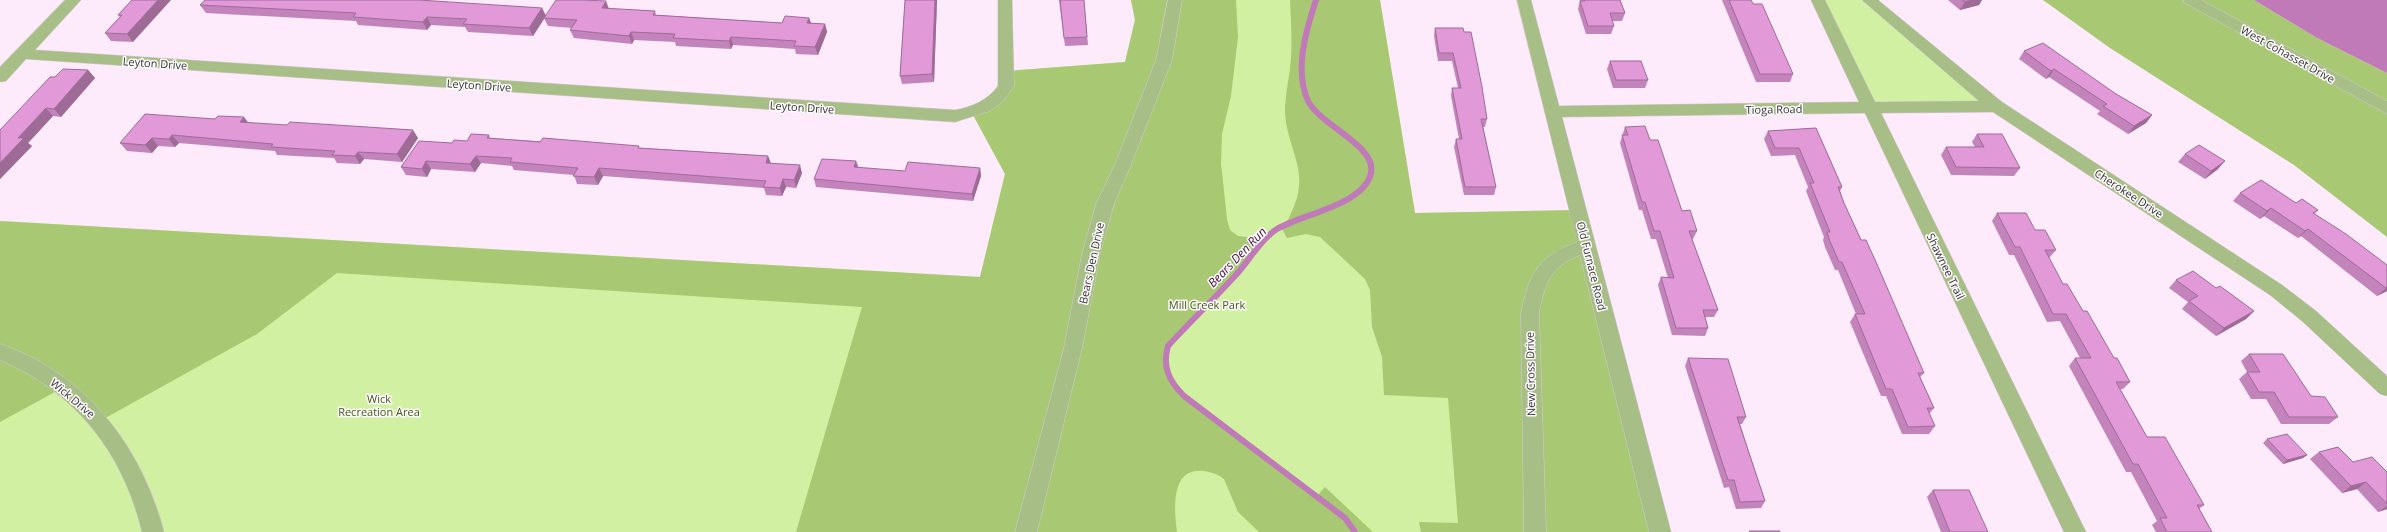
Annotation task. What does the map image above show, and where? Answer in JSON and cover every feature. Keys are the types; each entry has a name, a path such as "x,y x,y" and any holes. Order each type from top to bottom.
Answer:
{"street":[{"path":"0,77 74,0"},
{"name":"Leyton Drive","path":"22,54 936,116 955,116 972,113 994,101 1006,86 1005,0"},
{"name":"Bears Den Drive","path":"1026,532 1073,348 1091,254 1104,204 1122,167 1164,60 1175,0"},
{"name":"Old Furnace Road","path":"1524,0 1660,532"},
{"name":"Shawnee Trail","path":"1818,0 2075,532"},
{"name":"Cherokee Drive","path":"1869,0 1996,106 2276,290 2309,316 2387,388"},
{"name":"West Cohasset Drive","path":"2190,0 2387,108"},
{"name":"Tioga Road","path":"1552,112 1996,106"},
{"name":"New Cross Drive","path":"1535,532 1530,313 1535,285 1543,270 1567,252 1587,246"},
{"name":"Wick Drive","path":"0,352 33,366 81,401 100,420 122,452 142,492 153,532"}],"green space":[{"name":"Mill Creek Park","path":"1131,0 1380,0 1415,213 1577,210 1660,532 0,532 0,221 980,277 1005,174 972,113 994,101 1007,71 1125,62 1135,20"},
{"path":"1131,0 1236,0 1238,37 1231,96 1222,134 1221,163 1227,219 1230,230 1238,236 1265,239 1235,275 1168,346 1165,356 1165,370 1167,375 1177,390 1189,401 1259,450 1317,496 1325,487 1373,532 1259,532 1238,512 1224,479 1214,473 1195,471 1184,477 1180,482 1176,494 1175,507 1177,532 796,532 862,307 337,273 257,334 100,421 64,387 0,422 0,221 980,277 1005,174 972,113 994,101 1007,71 1125,62 1135,20"},
{"path":"1290,0 1380,0 1415,213 1577,210 1660,532 1421,532 1419,522 1458,523 1448,398 1384,395 1382,357 1372,327 1370,290 1365,279 1320,237 1306,234 1287,238 1281,227 1286,223 1290,215 1297,197 1299,184 1299,171 1286,121 1285,106 1291,58"},
{"path":"1818,0 1869,0 1996,106 1870,108"},
{"path":"2043,0 2254,0 2317,38 2387,73 2387,237 2294,165 2110,48"}],"shaded area":[{"path":"2254,0 2387,0 2387,73 2317,38"}],"building":[{"path":"132,0 158,0 127,34 105,33 122,15 118,15"},
{"path":"205,0 419,0 542,8 529,28 463,24 467,19 427,17 423,22 353,17 356,13 200,5"},
{"path":"556,0 606,1 602,8 655,11 653,15 782,23 785,16 809,18 807,23 825,24 815,47 794,46 796,41 731,37 729,41 673,38 675,34 631,32 629,36 570,30 577,20 544,18"},
{"path":"905,0 935,0 932,74 900,76"},
{"path":"1060,0 1084,0 1087,37 1064,38"},
{"path":"1620,0 1625,13 1610,13 1614,26 1588,26 1580,1"},
{"path":"1729,0 1751,0 1753,4 1762,4 1793,74 1760,74"},
{"path":"1435,28 1463,28 1464,32 1471,32 1487,119 1481,119 1496,187 1465,187 1456,139 1462,139 1452,88 1461,88 1453,53 1439,53"},
{"path":"2043,43 2116,94 2152,115 2134,126 2103,106 2107,104 2054,69 2051,71 2024,51"},
{"path":"1610,61 1641,61 1648,80 1616,80"},
{"path":"63,69 88,70 54,109 46,108 18,138 24,138 0,163 0,130 50,77 55,77"},
{"path":"145,114 215,119 218,116 244,117 240,122 287,125 290,122 413,130 397,154 358,152 355,156 332,155 335,151 271,147 273,144 172,135 169,139 152,138 145,145 120,143"},
{"path":"1645,126 1650,140 1658,140 1682,211 1690,210 1697,231 1689,231 1718,310 1703,310 1708,328 1676,328 1661,277 1674,278 1660,231 1654,231 1645,202 1642,202 1622,135 1628,135 1625,127"},
{"path":"1816,128 1842,187 1838,187 1844,203 1861,240 1866,240 1924,373 1918,373 1934,408 1927,408 1935,426 1908,427 1892,389 1886,389 1855,314 1865,314 1842,262 1839,262 1829,239 1827,232 1830,232 1810,183 1814,183 1799,148 1775,148 1768,131"},
{"path":"471,134 489,135 487,138 540,142 543,138 639,146 638,148 768,156 766,163 800,165 794,180 783,179 780,188 763,187 766,181 599,168 594,177 573,176 578,168 510,162 512,158 476,156 470,164 426,161 422,169 401,167 419,141 452,143 454,140 467,141"},
{"path":"1977,134 2002,134 2020,168 1956,167 1946,147 1984,147"},
{"path":"2199,145 2225,161 2211,171 2185,154"},
{"path":"822,159 856,161 854,167 905,171 908,162 980,168 972,194 814,179"},
{"path":"2261,180 2296,203 2302,199 2318,210 2313,213 2346,234 2387,265 2387,288 2308,229 2305,231 2271,208 2267,211 2240,193"},
{"path":"1997,213 2026,213 2035,230 2045,230 2056,250 2045,250 2063,284 2067,284 2083,311 2087,311 2114,358 2117,358 2130,382 2116,382 2147,437 2165,437 2204,505 2197,505 2212,532 2167,532 2160,518 2167,518 2138,464 2133,464 2075,358 2091,358 2066,314 2053,314 2020,247 2015,247"},
{"path":"2193,271 2216,288 2220,286 2254,311 2224,328 2189,301 2198,296 2176,280"},
{"path":"2249,354 2283,354 2311,396 2325,397 2338,417 2289,417 2274,392 2259,392 2247,372 2260,372"},
{"path":"1688,358 1728,359 1746,417 1737,417 1765,501 1740,502 1734,480 1728,480"},
{"path":"2287,434 2307,455 2287,460 2267,439"},
{"path":"2338,447 2353,462 2372,457 2387,472 2387,504 2366,482 2351,486 2319,452"},
{"path":"1933,490 1969,490 1988,532 1950,532"},
{"path":"1749,531 1780,531 1780,532 1750,532"}],"waterway":[{"name":"Bears Den Run","path":"1316,0 1305,37 1303,50 1302,76 1304,89 1308,101 1314,110 1357,145 1365,154 1371,163 1371,173 1366,184 1357,193 1345,201 1277,229 1265,239 1235,276 1168,346 1166,354 1166,367 1174,385 1184,396 1345,518 1355,532"}],"park label":[{"name":"Wick Recreation Area","path":"379,404"}]}
